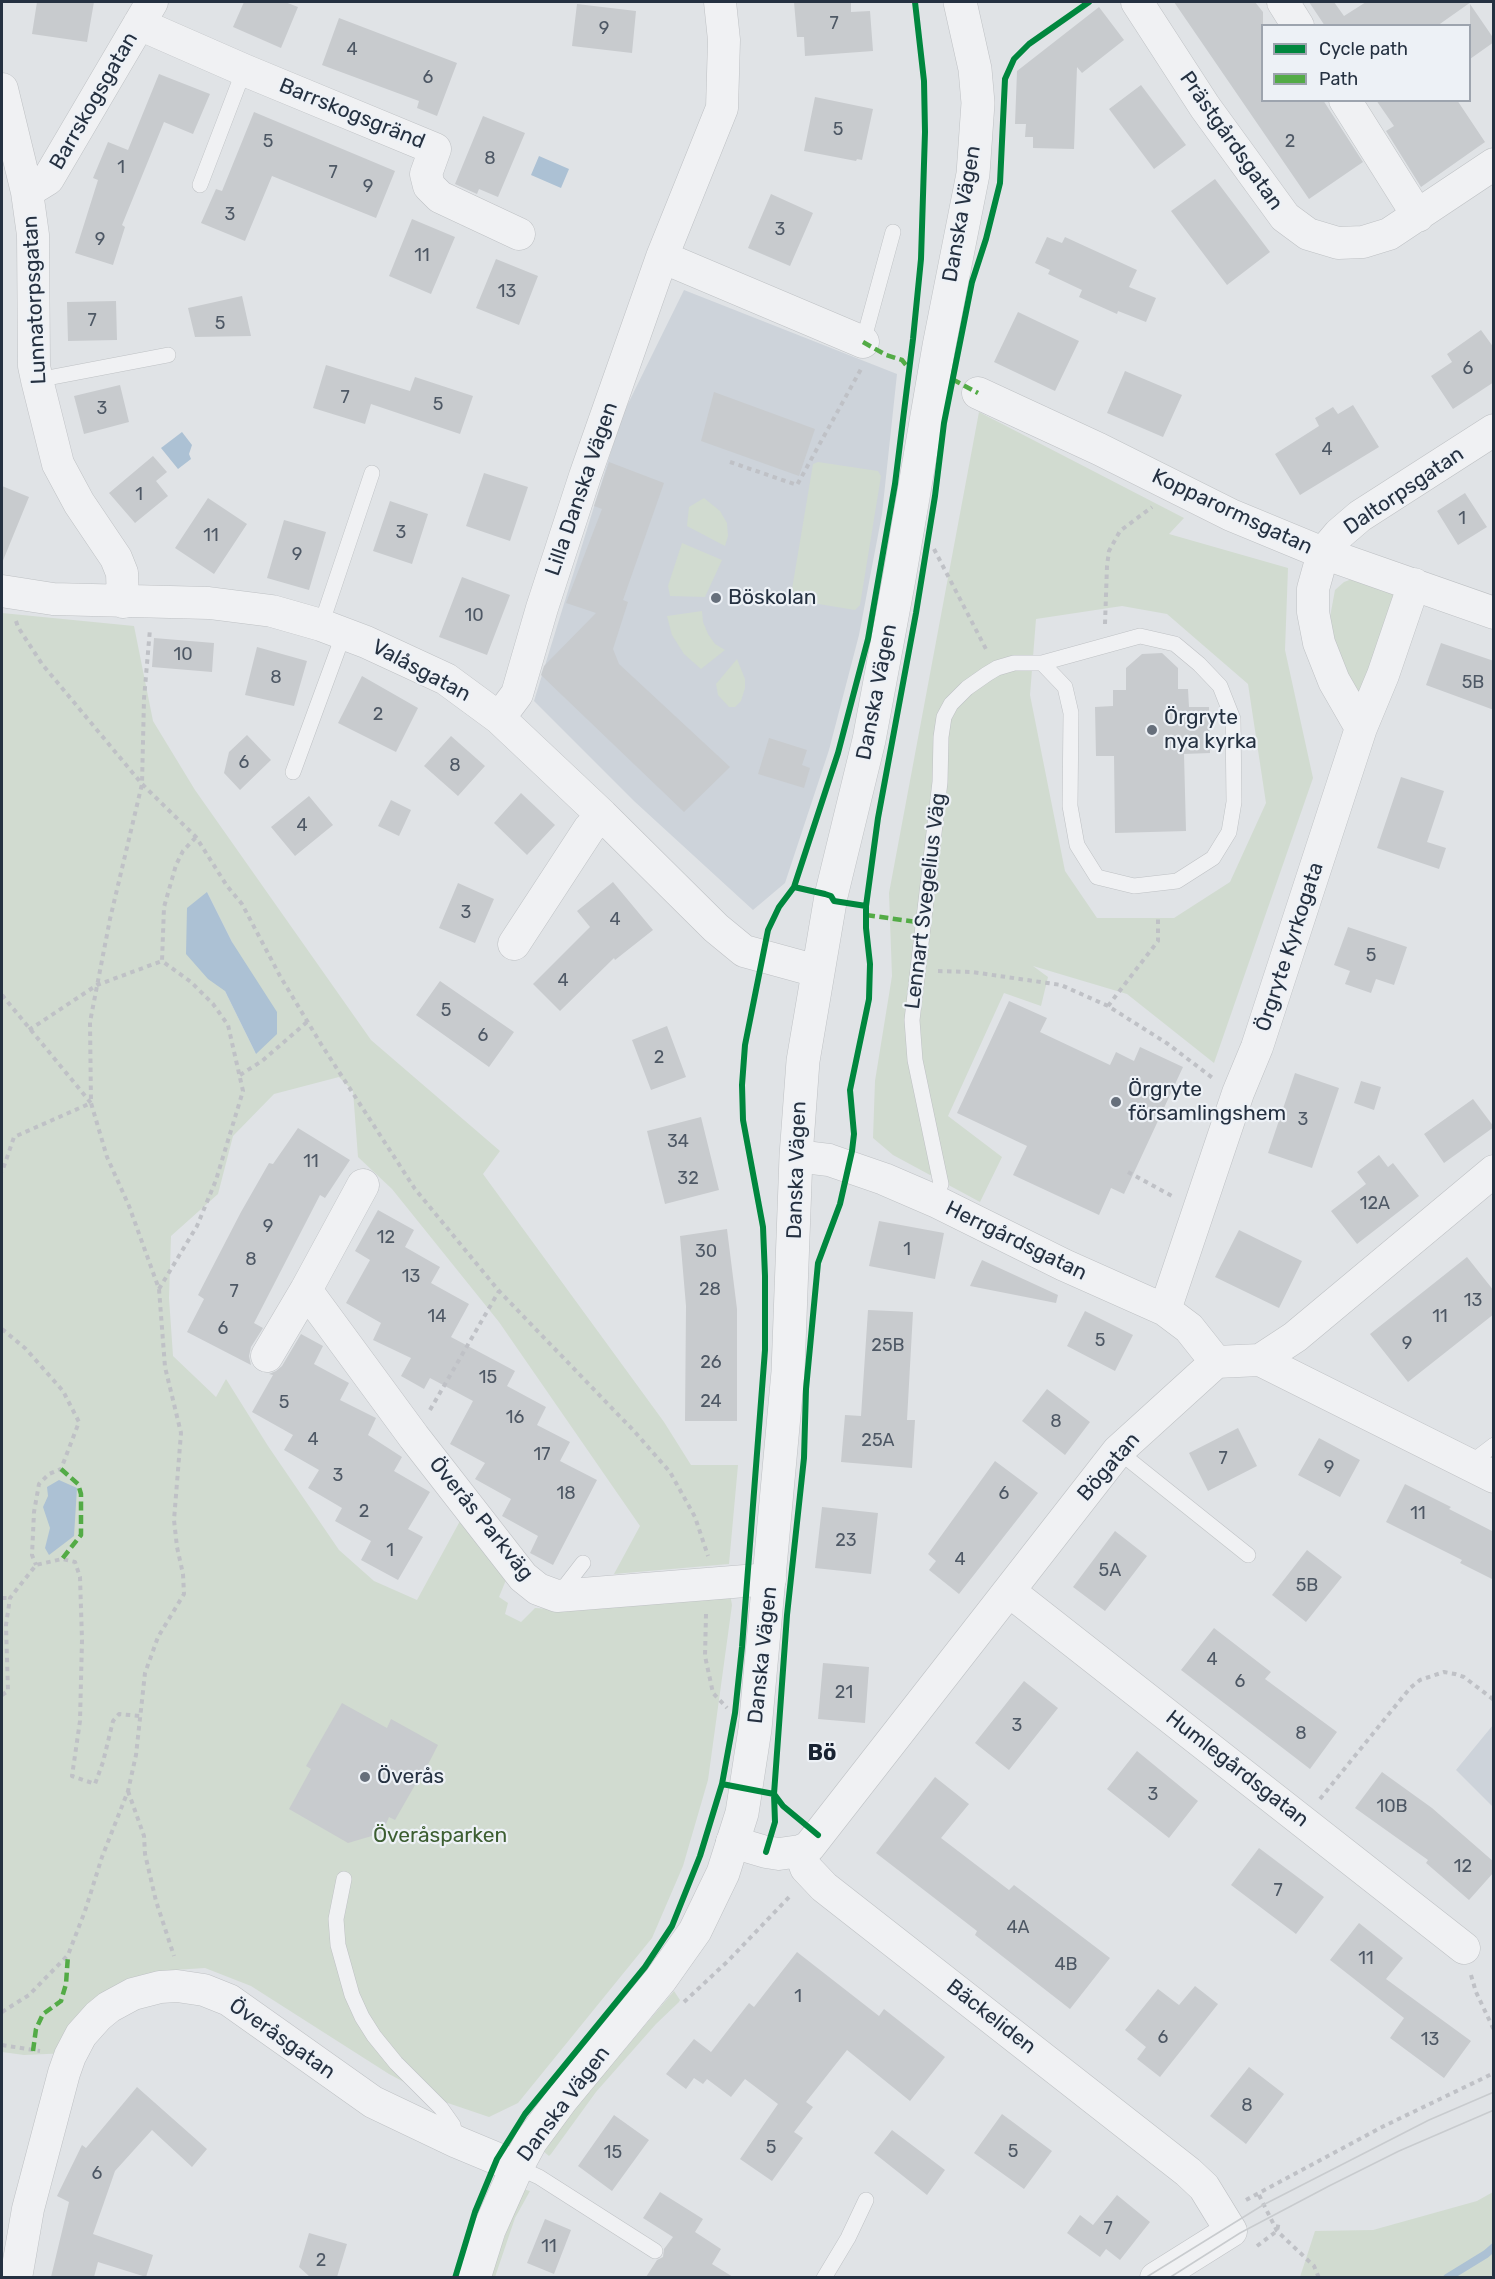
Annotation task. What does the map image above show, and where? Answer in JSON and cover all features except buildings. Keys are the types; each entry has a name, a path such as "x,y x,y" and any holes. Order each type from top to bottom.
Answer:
{"street":[{"name":"Lilla Danska Vägen","path":"499,718 517,694 542,608 582,487 662,257 722,108 724,40 720,2"},
{"name":"Danska Vägen","path":"474,2277 489,2230 531,2141 661,1979 694,1931 723,1874 742,1813 754,1739 788,1372 796,1156 803,1061 831,896 869,740 937,355 973,174 978,103 975,69 960,2"},
{"name":"Prästgårdsgatan","path":"1137,2 1205,107 1285,217 1308,234 1338,243 1363,242 1389,234 1494,165"},
{"path":"1283,2 1297,24"},
{"name":"Barrskogsgränd","path":"150,8 244,70 435,148 426,174 429,186 440,197 519,234"},
{"name":"Barrskogsgatan","path":"27,192 48,179 150,8"},
{"name":"Lunnatorpsgatan","path":"2,89 27,192 33,236 34,366 37,380 58,464 73,493 116,558 122,573 123,602"},
{"path":"1346,102 1418,216"},
{"path":"662,257 863,342"},
{"name":"Kopparormsgatan","path":"978,393 1231,515 1323,553 1494,613"},
{"name":"Daltorpsgatan","path":"1361,728 1334,681 1319,643 1313,612 1313,589 1323,553 1339,534 1360,516 1494,430"},
{"name":"Örgryte Kyrkogata","path":"1165,1310 1238,1093 1257,1047 1361,728 1383,675 1414,584"},
{"name":"Valåsgatan","path":"8,592 53,599 210,603 272,611 332,629 446,679 499,718 602,815 716,928 744,951 817,971"},
{"path":"514,944 589,829 602,815"},
{"name":"Herrgårdsgatan","path":"796,1156 829,1160 849,1166 935,1201 1064,1265 1165,1310 1189,1328 1216,1362"},
{"path":"1260,1360 1294,1337 1494,1171"},
{"path":"267,1356 363,1185"},
{"name":"Överås Parkväg","path":"306,1290 414,1437 523,1577 538,1588 557,1596"},
{"path":"1216,1362 1260,1360 1481,1470"},
{"name":"Bögatan","path":"806,1863 809,1848 1118,1451 1216,1362"},
{"path":"557,1596 770,1579"},
{"name":"Humlegårdsgatan","path":"1009,1591 1464,1948"},
{"path":"732,1842 806,1863"},
{"name":"Bäckeliden","path":"806,1863 824,1887 1188,2172 1204,2187 1226,2222"},
{"name":"Överåsgatan","path":"16,2277 28,2209 64,2073 81,2035 98,2016 115,2003 133,1994 160,1987 188,1987 204,1990 229,2000 373,2102 457,2142 517,2167"},
{"path":"1156,2277 1226,2222"}],"lane":[{"path":"200,185 244,70"},
{"path":"863,342 892,232"},
{"path":"37,380 168,355"},
{"path":"293,772 372,473"},
{"name":"Lennart Svegelius Väg","path":"935,1201 941,1184 915,1060 912,1020 940,782 941,736 944,717 951,705 967,688 997,668 1014,663 1042,663 1140,636 1175,644 1220,686 1233,719 1234,802 1229,832 1213,858 1177,881 1134,886 1097,877 1077,845 1070,806 1071,713 1065,687 1042,663"},
{"path":"1481,1470 1494,1445"},
{"path":"1118,1451 1248,1555"},
{"path":"557,1596 583,1563"},
{"path":"344,1879 336,1919 338,1945 352,1995 362,2017 383,2049 441,2108 453,2125 457,2142"},
{"path":"517,2167 539,2177 655,2251"},
{"path":"824,2277 848,2238 866,2200"}],"path":[{"path":"730,462 797,485 864,363 863,342"},
{"path":"1105,646 1109,551 1120,531 1151,509 1166,482"},
{"path":"927,546 936,550 997,668"},
{"path":"8,592 18,627 42,664 142,784 196,837 227,886 242,904 280,976 405,1176 498,1291 634,1431 670,1472 695,1517 707,1552 711,1570 706,1611 705,1656 713,1693 730,1711"},
{"path":"2,2012 29,1995 68,1955 128,1791 136,1755 145,1673 158,1637 184,1594 174,1520 181,1433 165,1367 159,1289 129,1206 107,1157 91,1103 90,1022 110,919 142,784 144,699 150,628"},
{"path":"162,961 164,907 176,865 183,851 196,837"},
{"path":"1107,1006 1158,941 1158,916"},
{"path":"29,1030 97,985 162,961"},
{"path":"159,1289 196,1226 216,1180 243,1091 228,1025 213,1004 191,982 162,961"},
{"path":"918,970 972,972 1061,985 1107,1006 1168,1044 1216,1080 1238,1093"},
{"path":"2,995 91,1103"},
{"path":"240,1075 262,1061 308,1022"},
{"path":"2,1172 14,1137 91,1103"},
{"path":"1128,1172 1199,1211"},
{"path":"414,1437 498,1291"},
{"path":"2,1329 26,1349 63,1390 79,1422 61,1469 49,1474 39,1484 34,1512 32,1555 36,1565"},
{"path":"2,1695 8,1691 6,1625 10,1598 36,1565 62,1559 75,1562 80,1576 82,1640 80,1721 72,1776 95,1784 113,1721 119,1714 140,1716"},
{"path":"2,1598 10,1598"},
{"path":"1303,1821 1410,1688 1419,1680 1444,1672 1455,1674 1464,1677 1494,1700"},
{"path":"128,1791 144,1836 145,1854 156,1901 176,1964 188,1987"},
{"path":"676,2009 728,1961 806,1863"},
{"path":"1464,1948 1476,1992 1494,2030"},
{"path":"2,2045 33,2051"},
{"path":"1226,2222 1258,2194 1307,2166 1494,2073"},
{"path":"1258,2194 1277,2231 1314,2266 1319,2277"},
{"path":"1277,2231 1279,2221"}],"shaded area":[{"name":"Böskolan","path":"684,290 897,374 882,514 859,635 829,750 785,883 753,910 634,801 534,701 622,416"},
{"path":"1493,1725 1493,1807 1456,1770"}],"green space":[{"path":"979,412 1184,518 1169,534 1288,568 1285,650 1313,778 1214,1063 1127,994 1033,966 1048,977 1041,1006 1004,993 948,1116 1002,1157 980,1202 893,1155 873,1138 875,1081 892,976 889,893","holes":["1122,606 1167,614 1248,684 1266,803 1230,882 1174,918 1097,918 1065,871 1030,695 1036,619"]},
{"path":"818,462 878,471 881,476 860,605 855,610 794,600 791,595 813,464"},
{"path":"704,498 720,511 727,523 728,536 725,546 687,526 689,507"},
{"path":"682,543 722,560 705,597 670,596 668,586"},
{"path":"1352,579 1398,588 1368,693 1355,694 1337,652 1331,628 1330,617 1335,590 1344,582"},
{"path":"702,611 703,622 708,634 715,644 725,650 701,669 684,654 672,635 667,616"},
{"name":"Överåsparken","path":"2,613 134,626 153,721 195,790 371,1040 500,1151 483,1174 664,1422 691,1465 738,1465 729,1564 614,1574 640,1526 499,1322 392,1189 358,1157 353,1091 339,1077 274,1094 233,1136 218,1194 171,1236 169,1298 173,1356 216,1397 226,1379 268,1446 339,1550 374,1581 417,1600 460,1521 506,1580 499,1597 508,1603 505,1614 521,1622 535,1608 570,1610 730,1594 732,1605 708,1780 683,1866 652,1938 518,2103 489,2117 436,2099 389,2074 251,1986 205,1968 174,1970 140,1983 69,2053 24,2055 2,2052","holes":["207,892 232,942 256,1054 225,991"]},
{"path":"737,659 745,679 745,688 741,701 735,707 729,707 718,695 716,684"},
{"path":"674,1991 679,2002 656,2024 596,2092 549,2156 543,2151 556,2130"},
{"path":"523,2189 530,2191 515,2218 495,2277 489,2278"},
{"path":"1493,2192 1493,2277 1300,2277 1315,2231 1373,2230 1477,2201"}],"water":[{"path":"539,156 569,169 561,188 531,175"},
{"path":"182,432 192,445 189,454 191,459 178,469 161,448"},
{"path":"207,892 232,942 277,1012 277,1034 256,1054 225,991 208,979 186,954 187,908"},
{"path":"59,1480 77,1488 74,1536 49,1555 45,1548 50,1528 43,1507 48,1496 47,1487"}],"waterway":[{"path":"1447,2278 1494,2247"}],"tram line":[{"path":"1145,2278 1263,2205 1429,2120 1494,2092"},
{"path":"1169,2278 1240,2233 1329,2186 1399,2151 1494,2110"}],"marked path":[{"path":"863,342 886,355 902,360 909,369"},
{"path":"952,379 978,393"},
{"path":"866,915 924,923"},
{"path":"61,1469 78,1484 81,1494 81,1535 62,1559"},
{"path":"33,2051 36,2029 43,2014 61,2001 66,1984 68,1955"}],"cycle path":[{"path":"455,2278 475,2212 497,2159 525,2114 645,1967 672,1926 700,1856 722,1784 735,1713 742,1647 765,1350 763,1227 743,1120 742,1085 745,1045 768,930 779,907 794,887 838,753 868,639 895,484 921,259 925,132 924,81 915,2"},
{"path":"766,1852 775,1822 774,1794 787,1615 804,1458 806,1389 818,1263 840,1204 852,1151 854,1134 850,1090 869,999 870,964 866,906 878,818 935,496 944,423 972,282 1000,183 1005,79 1014,59 1029,44 1089,2"},
{"path":"794,887 831,896 834,901 866,906"},
{"path":"722,1784 774,1794 783,1806 818,1835"}],"place":[{"name":"Böskolan","path":"716,598"},
{"name":"Örgryte nya kyrka","path":"1152,730"},
{"name":"Örgryte församlingshem","path":"1116,1102"},
{"name":"Överås","path":"365,1777"}],"district":[{"name":"Bö","path":"822,1754"}]}
